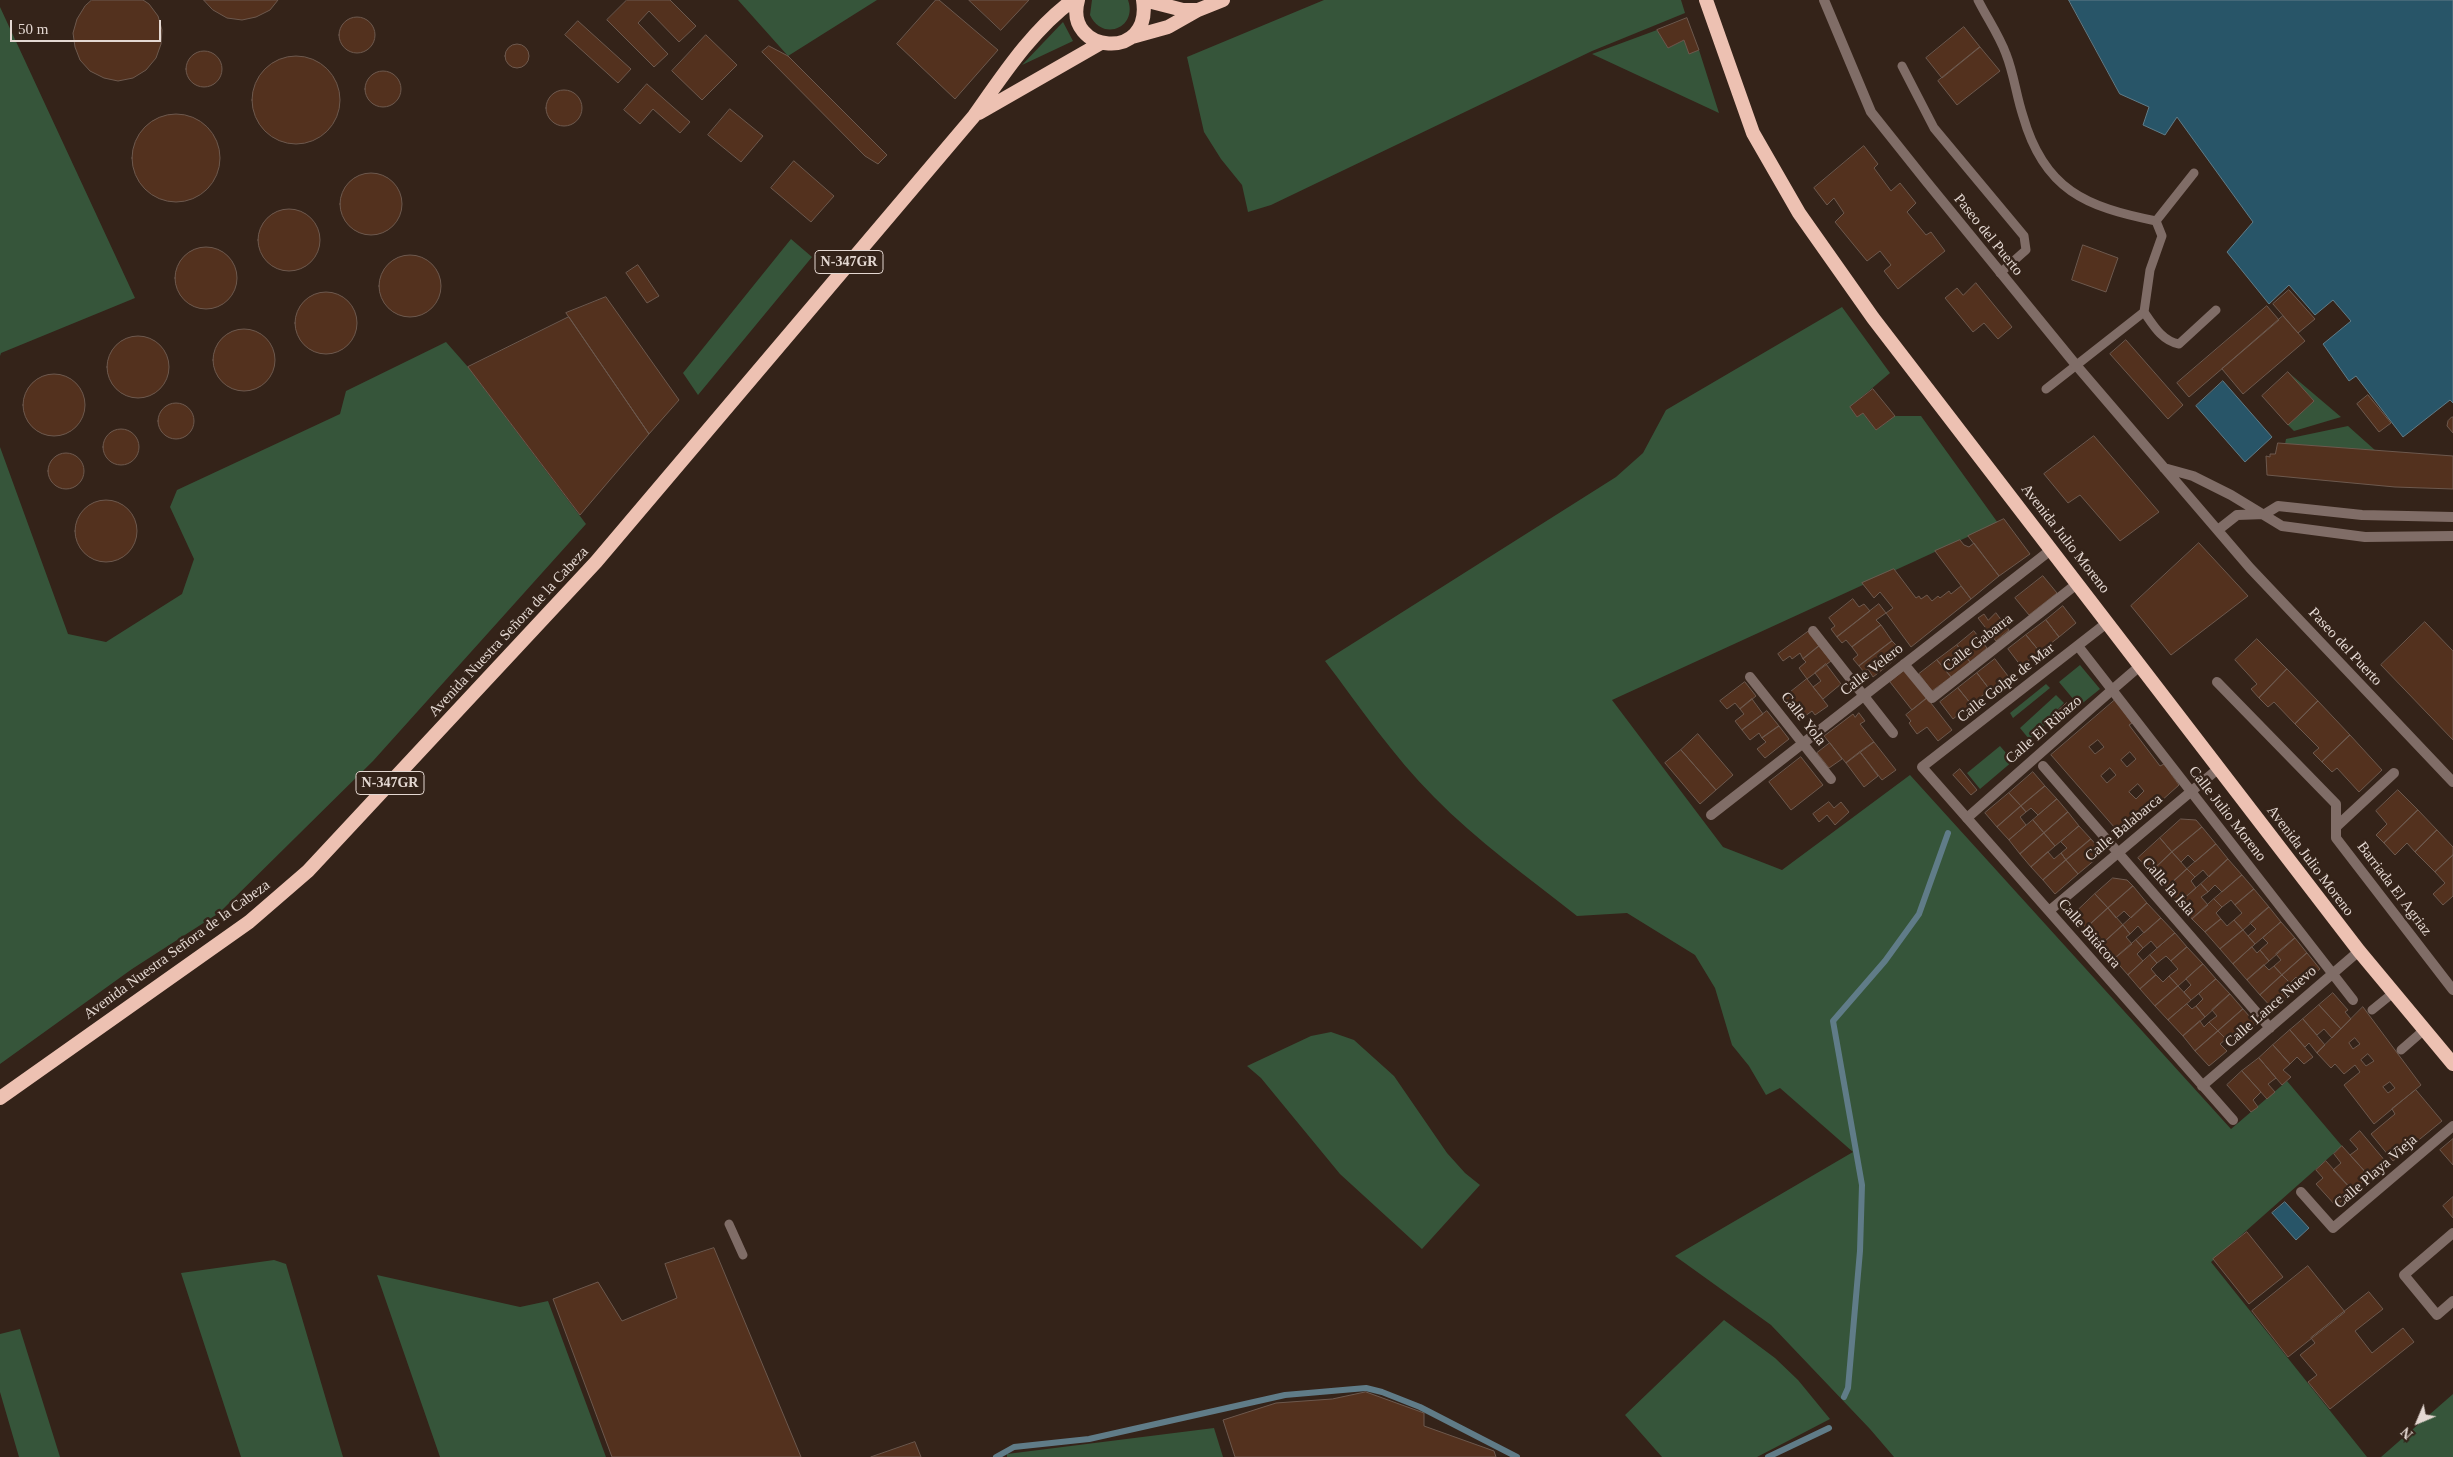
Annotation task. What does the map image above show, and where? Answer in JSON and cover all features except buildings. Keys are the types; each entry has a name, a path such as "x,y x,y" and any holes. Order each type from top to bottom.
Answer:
{"highway":[{"name":"Avenida Nuestra Señora de la Cabeza","path":"0,1098 249,922 308,871 596,562 974,116 1008,68 1057,12 1073,0"},
{"path":"1078,0 1076,15 1084,33 1101,43 1111,45 1168,27 1198,10 1223,0"},
{"path":"1132,38 1143,20 1144,0 1183,10 1198,10"},
{"name":"Avenida Julio Moreno","path":"1706,0 1753,133 1799,213 1873,318 2359,951 2452,1062"},
{"name":"Avenida Nuestra Señora de la Cabeza","path":"974,116 1101,43"}],"street":[{"name":"Paseo del Puerto","path":"1824,0 1871,112 2000,273 2162,468 2250,568 2453,782"},
{"path":"2162,468 2193,476 2265,514 2282,526 2365,536 2453,536"},
{"path":"2218,530 2237,514 2265,514 2278,506 2362,515 2453,517"},
{"name":"Calle Velero","path":"1711,815 2052,549"},
{"name":"Calle Gabarra","path":"1904,664 1932,698 2078,583"},
{"name":"Calle Golpe de Mar","path":"1922,766 2108,622"},
{"path":"1813,632 1893,733"},
{"name":"Calle Julio Moreno","path":"2078,646 2352,1000"},
{"name":"Calle El Ribazo","path":"1967,818 2141,665"},
{"name":"Calle Yola","path":"1750,677 1831,779"},
{"name":"Barriada El Agriaz","path":"2217,682 2336,804 2336,838 2453,990"},
{"name":"Calle Bitácora","path":"1922,766 2233,1120"},
{"name":"Calle la Isla","path":"2043,766 2270,1028"},
{"name":"Calle Balabarca","path":"2049,911 2219,768"},
{"path":"2336,827 2394,773"},
{"name":"Calle Lance Nuevo","path":"2202,1086 2359,951"},
{"name":"Calle Playa Vieja","path":"2301,1192 2333,1228 2453,1126"},
{"path":"2453,1233 2404,1275 2437,1315 2453,1301"}],"lane":[{"path":"1978,0 2006,53 2028,135 2040,159 2056,180 2087,201 2103,208 2156,221"},
{"path":"1902,66 1934,128 2024,236 2026,250 2000,273"},
{"path":"2156,221 2194,173"},
{"path":"2156,221 2162,236 2150,270 2144,312 2169,342 2179,344 2216,310"},
{"path":"2046,389 2144,312"},
{"path":"2372,1010 2393,992"},
{"path":"2401,1050 2424,1030"},
{"path":"729,1224 743,1255"}],"green space":[{"path":"738,0 877,0 788,56"},
{"path":"1092,0 1128,0 1130,10 1128,18 1124,24 1117,28 1110,30 1102,28 1095,23 1090,15"},
{"path":"1324,0 1681,0 1685,13 1592,51 1271,205 1248,212 1242,185 1221,159 1204,132 1187,57"},
{"path":"0,7 135,298 1,353 0,356"},
{"path":"1063,22 1073,41 1022,65"},
{"path":"1657,30 1668,48 1684,40 1689,53 1699,50 1719,113 1592,54"},
{"path":"791,239 812,257 698,395 683,373"},
{"path":"1842,307 1890,373 1850,407 1857,417 1863,413 1876,430 1895,416 1921,416 1998,523 1612,700 1723,847 1782,870 1910,775 2231,1129 2287,1081 2342,1146 2211,1262 2367,1457 1894,1457 1870,1429 1771,1325 1675,1256 1853,1152 1780,1088 1766,1095 1749,1066 1732,1045 1715,988 1695,955 1627,913 1577,916 1504,859 1468,829 1419,781 1377,731 1325,661 1616,477 1643,453 1666,410"},
{"path":"446,342 468,367 586,524 373,761 219,913 132,969 0,1064 0,447 68,634 106,642 182,594 194,559 170,507 177,490 340,414 346,391"},
{"path":"2288,372 2341,417 2294,431 2288,425 2314,401"},
{"path":"2348,426 2376,451 2285,444 2286,439"},
{"path":"2080,665 2100,689 2079,706 2059,682"},
{"path":"2046,684 2050,688 2013,718 2010,713"},
{"path":"2056,695 2064,703 2057,710 2059,712 2029,739 2020,728"},
{"path":"2000,746 2013,761 1980,789 1967,773"},
{"path":"1331,1032 1354,1040 1394,1076 1447,1153 1465,1173 1480,1185 1422,1249 1340,1174 1261,1078 1247,1066 1311,1036"},
{"path":"274,1260 286,1264 343,1457 241,1457 181,1273"},
{"path":"377,1275 520,1307 548,1301 606,1457 440,1457"},
{"path":"1724,1320 1775,1358 1798,1380 1830,1419 1757,1457 1662,1457 1625,1415"},
{"path":"20,1329 60,1457 19,1457 0,1392 0,1334"},
{"path":"2453,1394 2453,1457 2381,1457"},
{"path":"1214,1428 1223,1457 1007,1457 1007,1454"}],"water":[{"path":"2069,0 2453,0 2453,403 2450,400 2403,437 2356,376 2349,381 2323,344 2351,321 2333,300 2315,315 2289,285 2269,304 2227,252 2253,222 2177,117 2165,135 2143,125 2149,107 2120,94"},
{"path":"2223,381 2272,437 2245,462 2196,406"},
{"path":"2285,1202 2309,1228 2296,1240 2272,1213"}],"waterway":[{"path":"1844,1397 1848,1388 1860,1251 1862,1185 1833,1021 1885,961 1919,914 1948,833"},
{"path":"996,1457 1014,1447 1089,1439 1285,1395 1366,1388 1382,1392 1420,1407 1517,1457"},
{"path":"1768,1457 1829,1428"}]}
